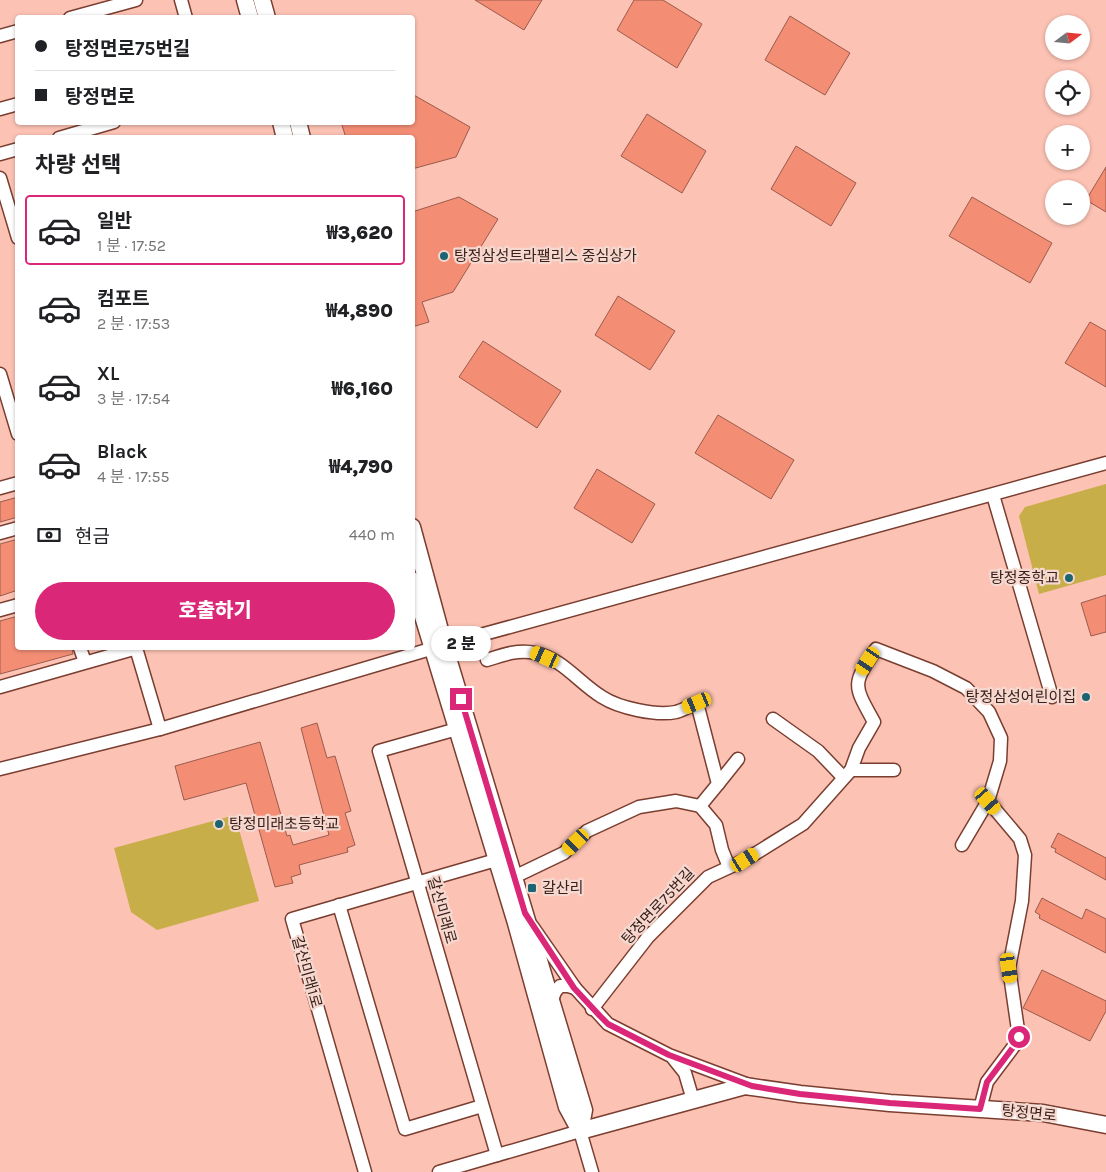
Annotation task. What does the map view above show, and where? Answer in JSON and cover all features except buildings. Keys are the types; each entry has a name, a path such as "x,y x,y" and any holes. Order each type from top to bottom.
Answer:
{"main road":[{"path":"244,0 249,15"},
{"path":"262,0 266,15"},
{"name":"탕정면로","path":"415,540 457,728 496,860 520,918"},
{"name":"탕정면로","path":"415,587 439,647 514,877 520,918"},
{"path":"520,918 552,1000 584,1110 580,1131"},
{"path":"520,918 566,1107 580,1131"},
{"path":"580,1131 741,1087 752,1086"},
{"name":"탕정면로","path":"752,1086 800,1094 881,1102 1044,1112 1106,1124"}],"street":[{"path":"81,15 136,0"},
{"path":"181,0 185,15"},
{"path":"0,36 15,32"},
{"path":"0,109 15,105"},
{"path":"69,135 104,125"},
{"path":"0,154 15,150"},
{"path":"0,178 15,228"},
{"path":"0,374 15,424"},
{"path":"0,769 160,729 439,647 1106,463"},
{"path":"0,488 15,484"},
{"path":"993,495 1052,697"},
{"path":"0,533 15,529"},
{"path":"0,610 15,606"},
{"name":"탕정면로75번길","path":"592,1009 648,937 708,877 745,860 803,824 847,773 874,722 860,695 858,684 861,672 876,649 933,671 966,688 989,712 1001,738 1000,762 988,801"},
{"path":"81,650 84,662"},
{"path":"0,687 129,650"},
{"path":"137,650 160,729"},
{"path":"487,660 512,652 536,653 554,661 602,697 628,708 654,713 676,712 697,703 718,784"},
{"path":"773,719 847,773 894,770"},
{"name":"갈산미래로","path":"457,728 379,751 496,1155"},
{"path":"700,806 738,759"},
{"path":"514,877 564,853 587,831 639,807 676,801 700,806 716,825 722,850 730,867"},
{"path":"962,845 988,801 1020,840 1025,855 1022,901 1009,968 1019,1037 987,1082 980,1109"},
{"name":"갈산미래1로","path":"365,1172 292,919 496,860"},
{"path":"339,905 405,1129 482,1106"},
{"name":"탕정면로","path":"520,918 592,1009 614,1027 669,1055 752,1086"},
{"path":"552,1000 560,986 574,988"},
{"path":"669,1055 686,1073 693,1100"},
{"path":"439,1172 580,1131 592,1172"}],"shaded area":[{"path":"1106,484 1106,575 1039,594 1019,516 1025,507"},
{"path":"235,815 259,901 157,930 131,912 114,848"}],"place":[{"name":"탕정삼성트라팰리스 중심상가","path":"444,256"},
{"name":"탕정중학교","path":"1069,578"},
{"name":"탕정삼성어린이집","path":"1086,697"},
{"name":"탕정미래초등학교","path":"219,824"},
{"name":"갈산리","path":"532,888"}],"route":[{"path":"461,699 525,913 574,988 608,1024 669,1055 752,1086 800,1094 980,1109 987,1082 1019,1037"}]}
